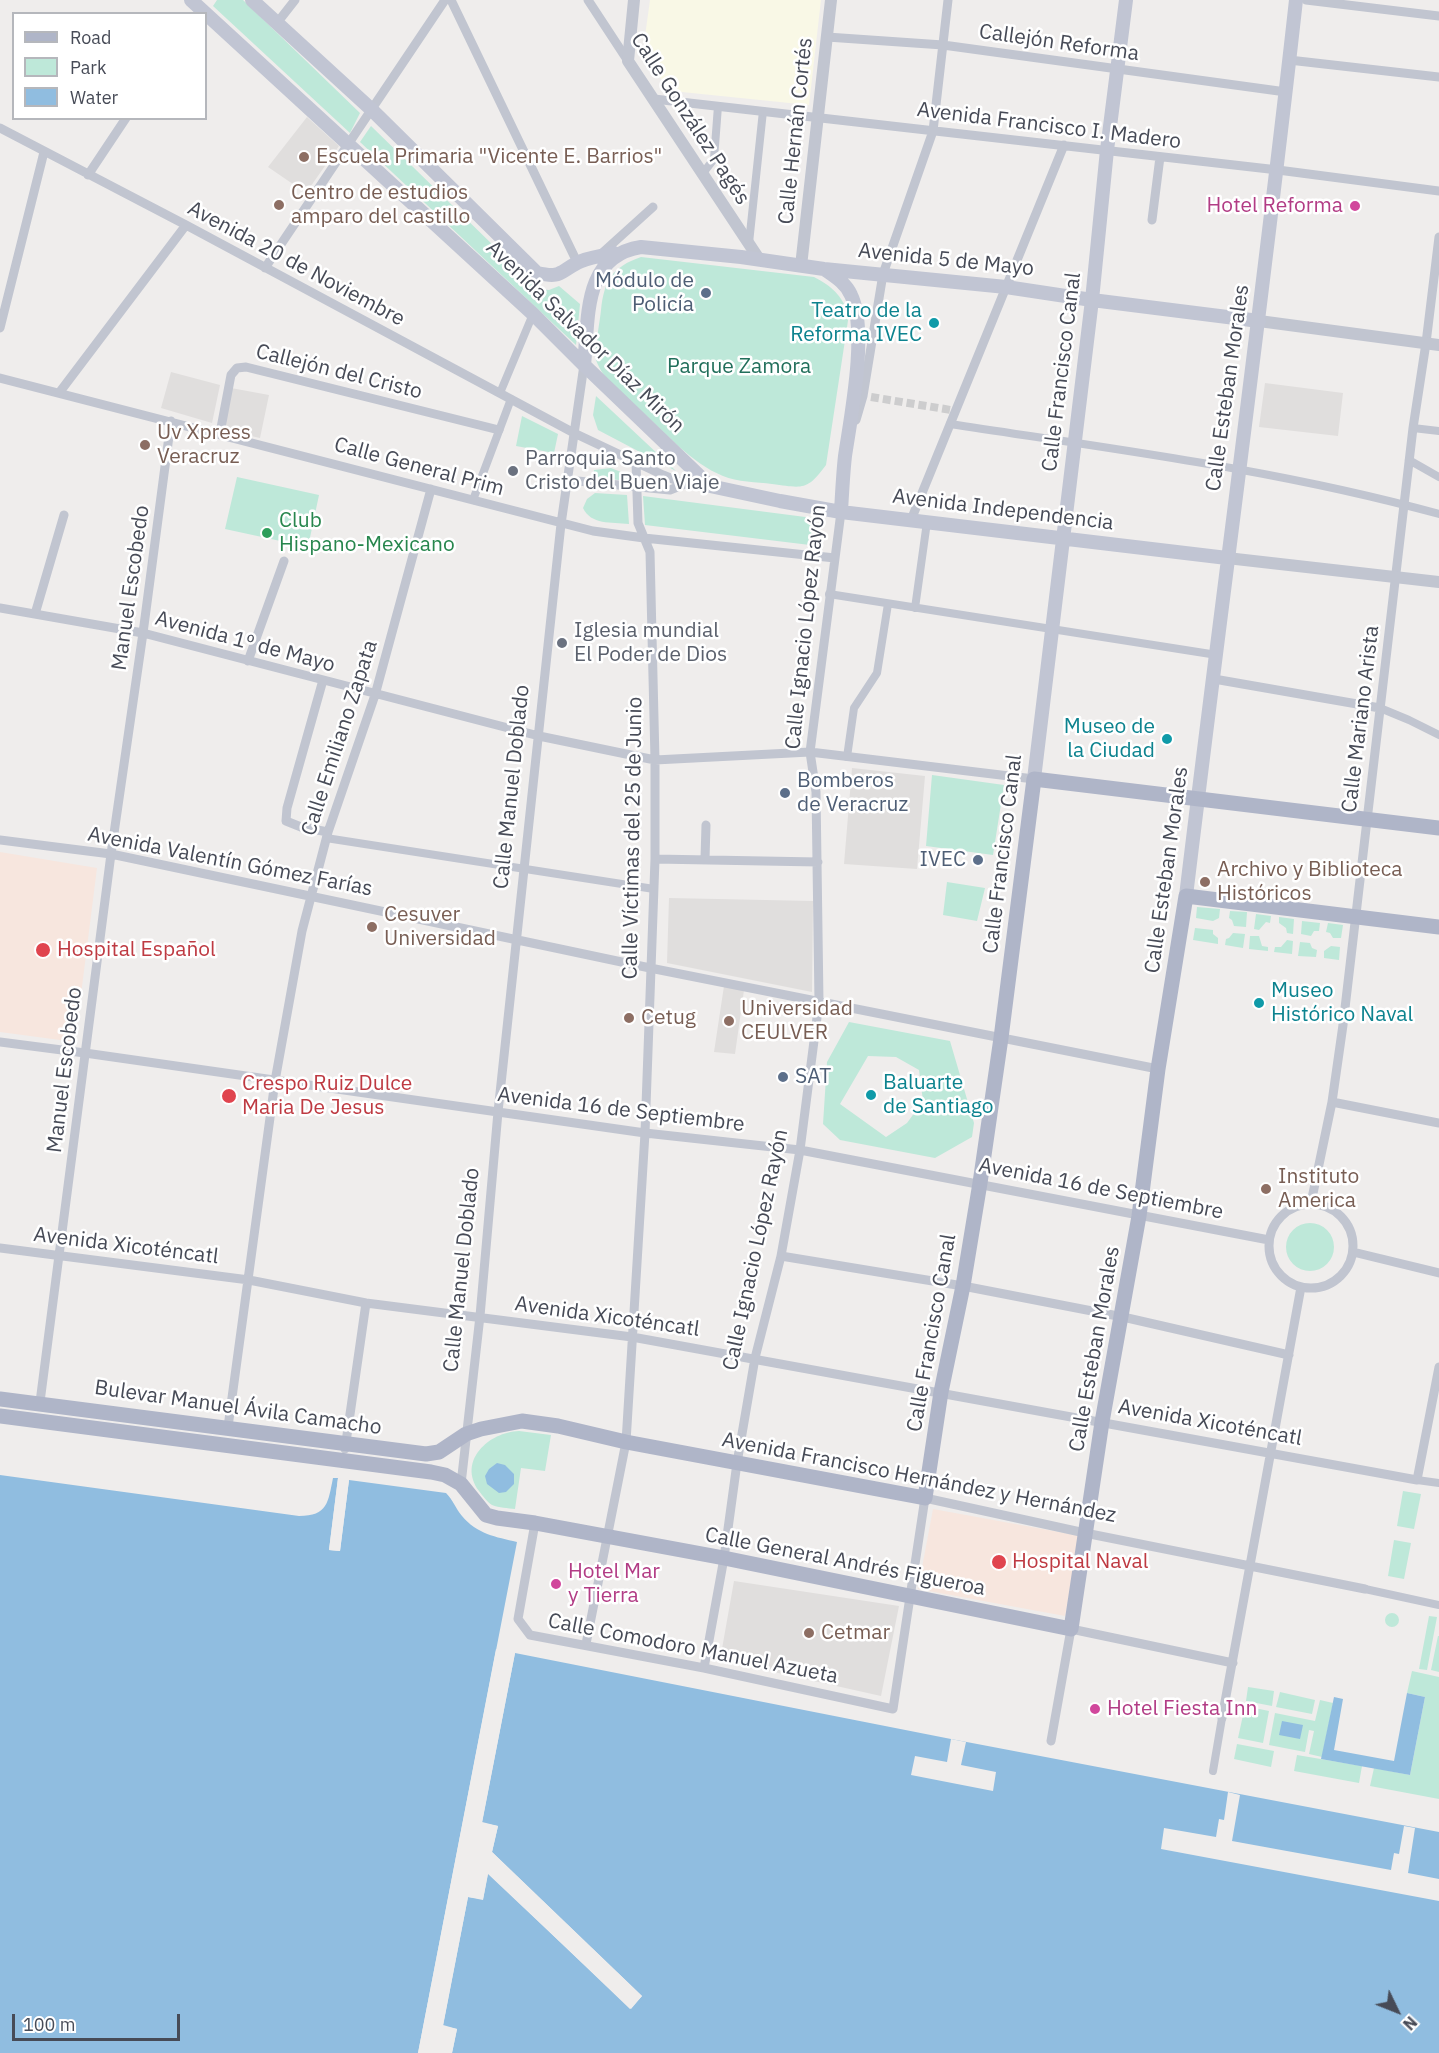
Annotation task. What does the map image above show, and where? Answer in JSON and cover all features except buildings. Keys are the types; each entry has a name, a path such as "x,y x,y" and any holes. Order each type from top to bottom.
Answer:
{"main road":[{"name":"Avenida Salvador Díaz Mirón","path":"252,0 372,110 537,273 551,276 567,270 577,262 604,258"},
{"name":"Calle Francisco Canal","path":"925,1498 941,1392 963,1286 1001,1038 1075,443 1126,0"},
{"name":"Calle Esteban Morales","path":"1071,1629 1102,1422 1123,1317 1139,1216 1158,1069 1186,896 1238,470 1278,170 1296,0"},
{"name":"Avenida Salvador Díaz Mirón","path":"207,13 533,314 710,486"},
{"name":"Avenida 5 de Mayo","path":"604,258 627,249 641,247 824,269 1006,286 1092,300 1259,321"},
{"name":"Calle Manuel Doblado","path":"584,365 591,292 604,258"},
{"name":"Calle Ignacio López Rayón","path":"824,269 841,281 851,294 856,315 858,361 841,512"},
{"name":"Avenida Independencia","path":"710,486 841,512 1227,558"},
{"path":"1034,779 1439,828"},
{"path":"1186,896 1439,927"},
{"name":"Bulevar Manuel Ávila Camacho","path":"0,1399 40,1402 426,1454 439,1452 466,1434"},
{"name":"Bulevar Manuel Ávila Camacho","path":"0,1416 344,1460 445,1475 461,1484"},
{"name":"Avenida Francisco Hernández y Hernández","path":"466,1434 500,1424 522,1421 558,1426 626,1442 925,1498"},
{"name":"Calle General Andrés Figueroa","path":"461,1484 486,1515 497,1518 724,1558 1071,1629"}],"street":[{"path":"277,23 295,0"},
{"path":"265,268 445,0"},
{"path":"450,0 577,262"},
{"name":"Calle González Pagés","path":"588,0 759,260"},
{"path":"628,62 634,0"},
{"name":"Calle Hernán Cortés","path":"801,266 831,0"},
{"name":"Calle Ignacio López Rayón","path":"847,445 867,397 883,274 933,131 948,0"},
{"path":"1306,0 1439,16"},
{"name":"Callejón Reforma","path":"826,37 943,45 1286,92"},
{"path":"1289,60 1439,77"},
{"name":"Avenida Francisco I. Madero","path":"654,99 818,116 1439,191"},
{"path":"703,173 714,159 718,106"},
{"path":"749,245 763,111"},
{"path":"88,175 125,120"},
{"name":"Avenida 20 de Noviembre","path":"0,128 574,433"},
{"path":"911,520 950,424 953,411 1064,146"},
{"path":"0,328 44,152"},
{"path":"1152,220 1160,157"},
{"path":"604,258 653,207"},
{"path":"59,393 186,225"},
{"name":"Calle Mariano Arista","path":"1311,1203 1332,1102 1343,1025 1413,428 1432,344 1439,237"},
{"path":"500,393 533,314"},
{"name":"Avenida 5 de Mayo","path":"1259,321 1432,344"},
{"name":"Calle Manuel Doblado","path":"461,1484 561,524 584,365"},
{"name":"Callejón del Cristo","path":"220,433 231,375 237,368 246,367 500,430"},
{"name":"Calle General Prim","path":"0,378 593,531 835,558"},
{"path":"473,500 511,399"},
{"name":"Manuel Escobedo","path":"40,1402 111,854 171,421"},
{"path":"950,424 1238,470 1439,514"},
{"path":"1413,428 1439,431"},
{"name":"Avenida Independencia","path":"574,433 686,484 710,486"},
{"path":"1409,460 1439,477"},
{"name":"Calle Víctimas del 25 de Junio","path":"586,1644 626,1442 645,1133 655,859 655,760 650,552 638,524 636,462"},
{"path":"567,480 670,490 686,484"},
{"name":"Calle Emiliano Zapata","path":"228,1427 275,1081 302,931 327,835 375,694 431,489"},
{"name":"Calle Ignacio López Rayón","path":"704,1668 724,1558 755,1358 781,1256 800,1150 819,1002 816,792 810,752 841,512"},
{"path":"35,614 64,515"},
{"path":"915,608 927,522"},
{"name":"Avenida Independencia","path":"1227,558 1439,582"},
{"path":"248,661 284,561"},
{"path":"829,594 1217,655"},
{"path":"847,757 854,708 877,673 888,604"},
{"name":"Avenida 1º de Mayo","path":"0,608 143,633 539,736 655,760 810,752 1034,779"},
{"path":"323,680 287,808 286,821 327,835 654,889"},
{"path":"1214,680 1380,708 1439,735"},
{"path":"705,859 706,825"},
{"name":"Avenida Valentín Gómez Farías","path":"0,840 111,854 650,968 1158,1069"},
{"path":"655,859 818,862"},
{"name":"Avenida 16 de Septiembre","path":"0,1042 645,1133 800,1150 1269,1240"},
{"path":"1332,1102 1439,1123"},
{"path":"1311,1203 1331,1209 1346,1222 1353,1242 1353,1252 1345,1270 1338,1278 1321,1287 1301,1287 1285,1280 1273,1266 1268,1249 1269,1240 1276,1221 1283,1214 1301,1204 1311,1203"},
{"name":"Avenida Xicoténcatl","path":"0,1248 249,1280 366,1303 632,1337 1417,1480"},
{"path":"1353,1252 1439,1273"},
{"path":"781,1256 963,1286 1123,1317 1289,1355"},
{"path":"1213,1771 1301,1287"},
{"path":"344,1460 366,1303"},
{"path":"1439,1367 1417,1480 1439,1484"},
{"name":"Avenida Francisco Hernández y Hernández","path":"925,1498 1365,1590"},
{"name":"Calle Francisco Canal","path":"892,1709 925,1498"},
{"name":"Calle Comodoro Manuel Azueta","path":"535,1523 518,1619 530,1635 704,1668 892,1709"},
{"path":"1365,1590 1439,1605"},
{"name":"Calle General Andrés Figueroa","path":"1071,1629 1233,1663"},
{"name":"Calle Esteban Morales","path":"1052,1741 1071,1629"}],"shaded area":[{"path":"650,0 821,0 809,105 672,91 642,58"},
{"name":"Escuela Primaria \"Vicente E. Barrios\"","path":"307,117 339,146 306,193 268,167"},
{"path":"171,372 220,385 212,423 161,408"},
{"path":"1265,383 1343,393 1338,436 1259,427"},
{"path":"231,388 269,395 260,438 224,430"},
{"path":"852,768 925,776 917,869 844,864"},
{"name":"Hospital Español","path":"0,852 97,868 75,1042 0,1032"},
{"path":"669,898 813,901 812,992 667,963"},
{"name":"Universidad CEULVER","path":"724,986 744,990 735,1054 714,1052"},
{"name":"Hospital Naval","path":"933,1509 1081,1536 1065,1616 918,1589"},
{"name":"Cetmar","path":"734,1581 899,1606 881,1696 720,1660"}],"green space":[{"path":"217,0 243,0 360,113 350,133 213,6"},
{"path":"371,126 538,289 549,290 559,286 580,304 576,345 360,142"},
{"name":"Parque Zamora","path":"641,257 814,277 831,288 843,301 849,314 826,465 814,480 798,487 741,481 711,470 679,447 604,375 599,368 596,356 604,291 616,271 623,265"},
{"path":"596,396 676,471 598,430 593,415"},
{"path":"522,416 558,434 554,453 516,446"},
{"path":"611,468 626,474 627,481 593,477 594,470"},
{"path":"237,477 319,495 308,547 225,529"},
{"path":"595,493 627,495 629,524 602,522 591,517 583,508 587,499"},
{"path":"643,496 813,518 810,545 645,525"},
{"path":"932,775 1004,785 993,855 926,846"},
{"path":"947,882 985,888 977,921 943,915"},
{"path":"1197,907 1220,909 1219,918 1213,921 1196,918"},
{"path":"1230,911 1247,912 1246,927 1234,926 1229,918"},
{"path":"1256,914 1271,916 1270,923 1266,922 1259,930 1254,929"},
{"path":"1279,917 1294,919 1293,934 1287,933 1286,928 1279,923"},
{"path":"1302,921 1320,923 1319,931 1314,931 1311,936 1301,934"},
{"path":"1328,923 1343,925 1341,938 1333,938 1330,933 1326,932"},
{"path":"1195,928 1213,930 1213,934 1218,938 1218,944 1193,940"},
{"path":"1233,933 1245,934 1243,948 1225,945 1226,939"},
{"path":"1250,936 1259,936 1262,946 1268,947 1268,951 1249,949"},
{"path":"1287,940 1293,941 1292,954 1274,952 1275,947 1281,947"},
{"path":"1300,942 1310,943 1312,948 1317,950 1316,957 1298,956"},
{"path":"1331,946 1340,947 1339,960 1324,958 1324,951"},
{"path":"849,1022 950,1041 974,1123 972,1137 935,1158 840,1140 823,1124 827,1062","holes":["868,1056 896,1057 919,1070 923,1101 907,1123 886,1137 840,1104"]},
{"path":"1305,1223 1315,1223 1330,1233 1334,1247 1330,1261 1324,1267 1315,1271 1305,1271 1290,1261 1286,1252 1286,1242 1296,1227"},
{"path":"519,1431 551,1435 545,1471 521,1468 515,1509 495,1506 485,1499 473,1480 474,1459 487,1443 497,1437"},
{"path":"1403,1491 1421,1494 1414,1529 1397,1526"},
{"path":"1394,1540 1411,1543 1404,1579 1388,1576"},
{"path":"1389,1613 1395,1613 1399,1620 1395,1627 1389,1627 1385,1623 1385,1617"},
{"path":"1429,1616 1437,1617 1427,1670 1419,1669"},
{"path":"1439,1636 1439,1672 1431,1670"},
{"path":"1412,1671 1439,1677 1439,1799 1370,1786 1374,1768 1410,1775 1425,1697 1407,1693"},
{"path":"1248,1687 1274,1691 1272,1706 1246,1701"},
{"path":"1280,1692 1315,1700 1312,1714 1276,1707"},
{"path":"1320,1700 1333,1703 1322,1757 1309,1754 1314,1731 1309,1730 1305,1752 1269,1745 1275,1713 1315,1721"},
{"path":"1245,1706 1269,1711 1263,1743 1238,1738"},
{"path":"1237,1744 1274,1751 1271,1767 1234,1759"},
{"path":"1297,1755 1362,1766 1359,1783 1294,1771"}],"water":[{"path":"497,1463 505,1465 514,1474 514,1484 506,1492 499,1493 487,1484 485,1476 489,1469"},
{"path":"0,1475 299,1516 321,1510 328,1501 333,1478 338,1478 329,1550 340,1551 349,1480 446,1493 462,1516 474,1527 487,1534 517,1542 418,2053 0,2053"},
{"path":"515,1653 1439,1832 1439,2053 452,2053 457,2029 443,2026 468,1897 483,1899 488,1873 630,2009 642,1996 492,1852 498,1826 482,1823"},
{"path":"1407,1693 1425,1697 1410,1775 1321,1759 1334,1697 1343,1699 1334,1750 1394,1761"},
{"path":"1282,1721 1303,1725 1300,1739 1279,1735"}],"pier":[{"path":"338,1478 341,1479 332,1547 337,1548 346,1479 349,1480 340,1551 329,1550"},
{"path":"496,1649 499,1650 421,2053 418,2053"},
{"path":"512,1652 515,1653 482,1822 498,1826 492,1852 642,1996 631,2009 488,1874 483,1900 468,1897 443,2025 457,2029 452,2053 449,2053 453,2031 441,2028 440,2025 465,1896 468,1894 480,1896 487,1870 630,2005 638,1996 490,1854 494,1828 481,1826 479,1823"},
{"path":"951,1739 966,1742 961,1765 996,1772 993,1791 911,1775 915,1756 947,1762"},
{"path":"1228,1792 1240,1795 1232,1841 1391,1870 1394,1853 1399,1854 1404,1826 1415,1828 1408,1873 1439,1879 1439,1901 1161,1849 1164,1828 1216,1837 1219,1819 1224,1820"}],"tunnel":[{"path":"871,397 951,410"}],"place":[{"name":"Escuela Primaria \"Vicente E. Barrios\"","path":"304,157"},
{"name":"Centro de estudios amparo del castillo","path":"279,205"},
{"name":"Hotel Reforma","path":"1355,206"},
{"name":"Módulo de Policía","path":"706,293"},
{"name":"Teatro de la Reforma IVEC","path":"934,323"},
{"name":"Uv Xpress Veracruz","path":"145,445"},
{"name":"Parroquia Santo Cristo del Buen Viaje","path":"513,471"},
{"name":"Club Hispano-Mexicano","path":"267,533"},
{"name":"Iglesia mundial El Poder de Dios","path":"562,643"},
{"name":"Museo de la Ciudad","path":"1167,739"},
{"name":"Bomberos de Veracruz","path":"785,793"},
{"name":"IVEC","path":"978,860"},
{"name":"Archivo y Biblioteca Históricos","path":"1205,882"},
{"name":"Cesuver Universidad","path":"372,927"},
{"name":"Hospital Español","path":"43,950"},
{"name":"Museo Histórico Naval","path":"1259,1003"},
{"name":"Cetug","path":"629,1018"},
{"name":"Universidad CEULVER","path":"729,1021"},
{"name":"SAT","path":"783,1077"},
{"name":"Baluarte de Santiago","path":"871,1095"},
{"name":"Crespo Ruiz Dulce Maria De Jesus","path":"229,1096"},
{"name":"Instituto America","path":"1266,1189"},
{"name":"Hospital Naval","path":"999,1562"},
{"name":"Hotel Mar y Tierra","path":"556,1584"},
{"name":"Cetmar","path":"809,1633"},
{"name":"Hotel Fiesta Inn","path":"1095,1709"}]}
